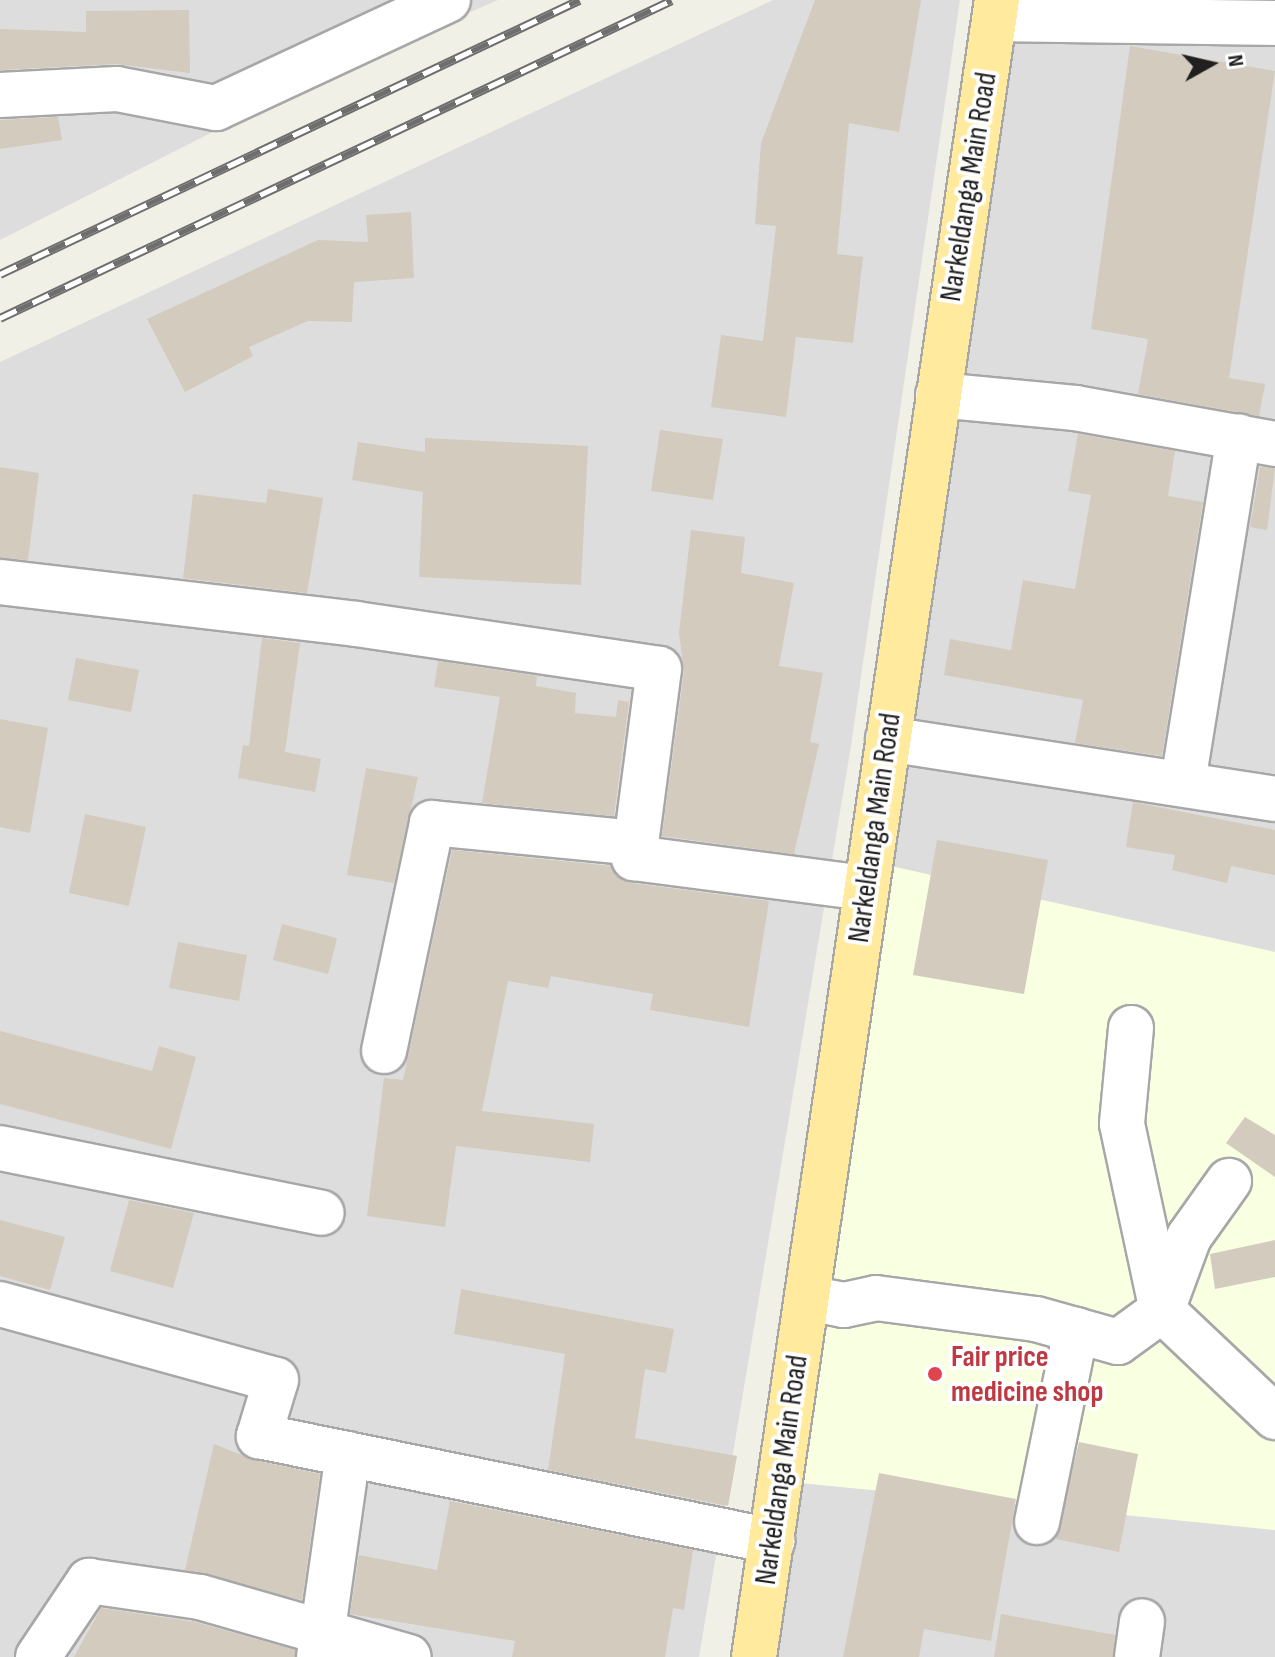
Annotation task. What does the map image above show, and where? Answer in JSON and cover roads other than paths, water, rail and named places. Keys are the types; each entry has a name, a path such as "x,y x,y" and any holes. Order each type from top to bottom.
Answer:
{"main road":[{"name":"Narkeldanga Main Road","path":"754,1657 996,10"}],"street":[{"path":"0,95 117,89 216,108 448,0"},
{"path":"996,10 1275,23"},
{"path":"938,395 1075,408 1257,440 1183,782"},
{"path":"0,582 356,624 659,669 634,858 866,888"},
{"path":"888,739 1183,782 1275,799"},
{"path":"384,1051 432,823 636,843"},
{"path":"1131,1028 1122,1124 1162,1310 1275,1417"},
{"path":"0,1148 322,1213"},
{"path":"810,1286 848,1280 876,1298 1076,1330 1118,1342 1162,1310 1189,1237 1229,1181"},
{"path":"0,1304 276,1380 259,1436 772,1541"},
{"path":"1037,1522 1076,1330"},
{"path":"322,1643 348,1454"},
{"path":"38,1657 89,1581 200,1597 322,1643 409,1657"}],"railway":[{"path":"0,274 579,0"},
{"path":"0,318 672,0"}],"place":[{"name":"Fair price medicine shop","path":"935,1374"}]}
